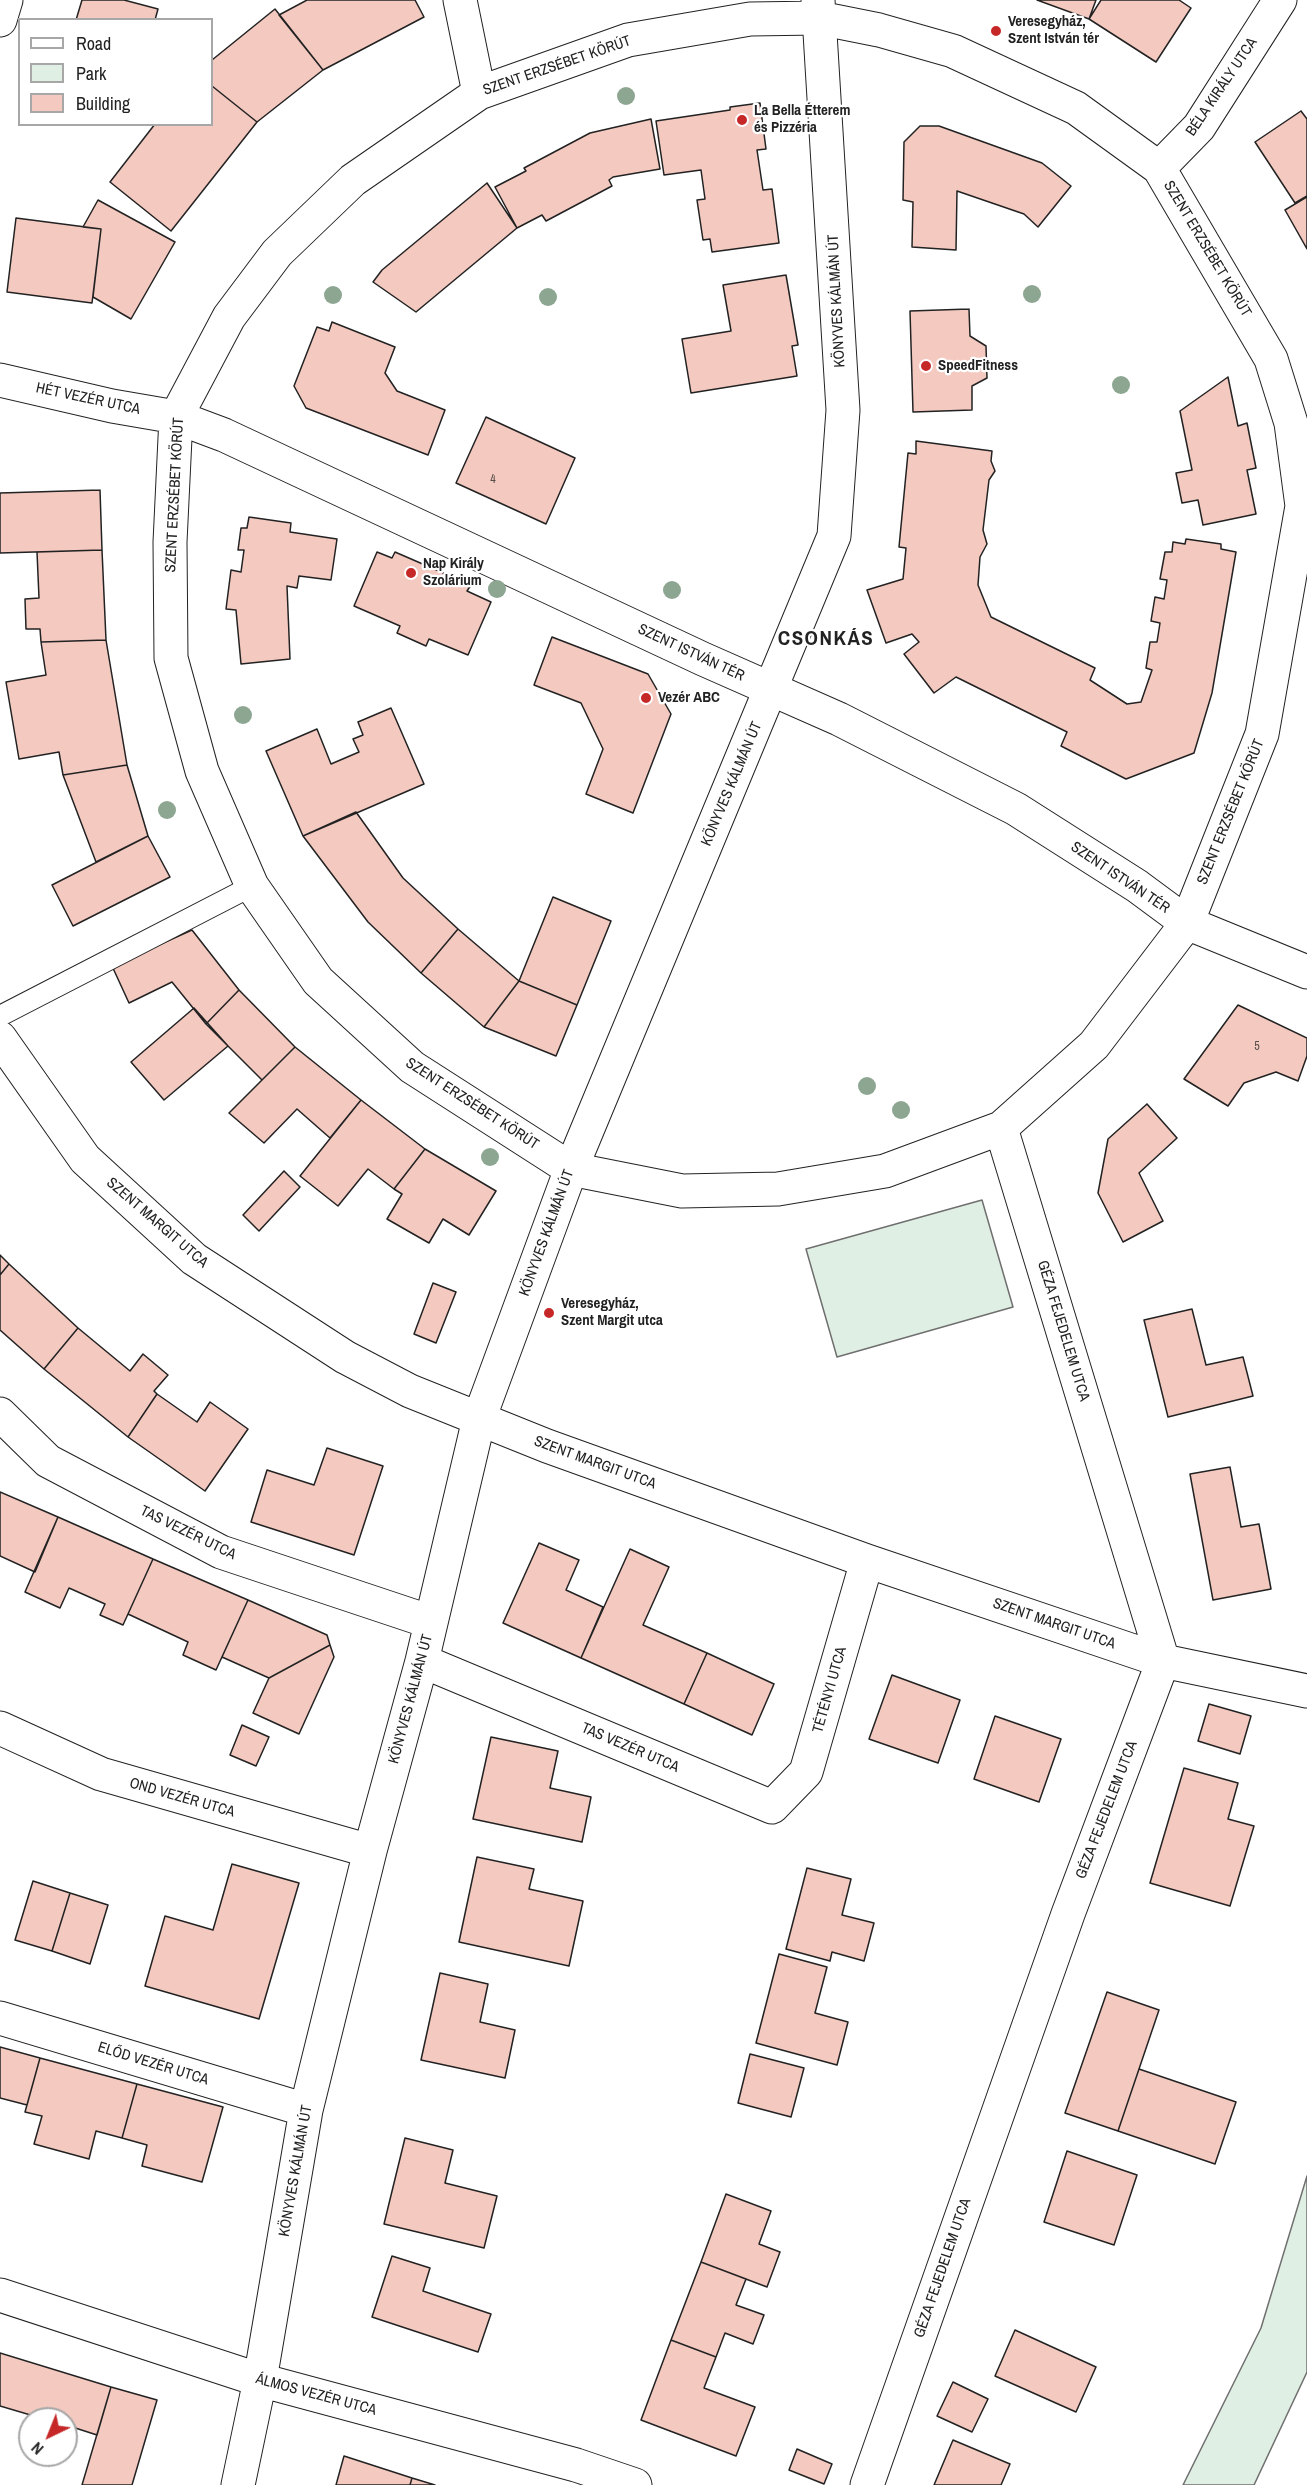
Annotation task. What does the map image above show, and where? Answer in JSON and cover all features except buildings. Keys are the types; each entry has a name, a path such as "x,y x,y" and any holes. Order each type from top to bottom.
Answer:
{"street":[{"path":"0,20 6,0"},
{"path":"460,0 479,93"},
{"name":"BÉLA KIRÁLY UTCA","path":"1159,168 1199,127 1280,0"},
{"name":"SZENT ERZSÉBET KÖRÚT","path":"819,9 879,30 953,51 1076,108 1159,168 1271,359 1291,423 1302,506 1262,734 1186,923 1094,1045 1001,1128 885,1171 778,1189 682,1191 571,1169 412,1067 318,981 252,886 202,771 171,658 170,542 176,417 229,316 277,253 353,180 479,93 628,40 819,9"},
{"name":"KÖNYVES KÁLMÁN ÚT","path":"238,2485 260,2380 306,2110 370,1851 422,1661 479,1419 571,1169 834,536 843,410 819,9"},
{"name":"HÉT VEZÉR UTCA","path":"0,380 112,406 176,417"},
{"name":"SZENT ISTVÁN TÉR","path":"176,417 224,435 771,690 839,719 1016,809 1137,886 1186,923"},
{"path":"1186,923 1307,972"},
{"name":"SZENT MARGIT UTCA","path":"0,1038 85,1159 194,1259 345,1358 410,1390 547,1446 867,1561 1163,1661 1307,1691"},
{"name":"GÉZA FEJEDELEM UTCA","path":"867,2485 1068,1914 1163,1661 1001,1128"},
{"name":"TAS VEZÉR UTCA","path":"0,1414 48,1461 221,1552 431,1622"},
{"name":"TÉTÉNYI UTCA","path":"772,1807 806,1772 867,1561"},
{"name":"TAS VEZÉR UTCA","path":"422,1661 772,1807"},
{"name":"OND VEZÉR UTCA","path":"0,1728 101,1774 370,1851"},
{"name":"ELŐD VEZÉR UTCA","path":"0,2018 306,2110"},
{"name":"ÁLMOS VEZÉR UTCA","path":"0,2295 260,2380 576,2465 635,2485"}],"lane":[{"path":"0,1016 252,886"}],"green space":[{"path":"982,1200 1013,1307 837,1357 806,1249"},
{"path":"1307,2176 1307,2372 1254,2485 1183,2485 1261,2328"}],"place":[{"name":"Veresegyház, Szent István tér","path":"996,31"},
{"name":"La Bella Étterem és Pizzéria","path":"742,120"},
{"name":"SpeedFitness","path":"926,366"},
{"name":"Nap Király Szolárium","path":"411,573"},
{"name":"Vezér ABC","path":"646,698"},
{"name":"Veresegyház, Szent Margit utca","path":"549,1313"}],"district":[{"name":"CSONKÁS","path":"826,639"}]}
